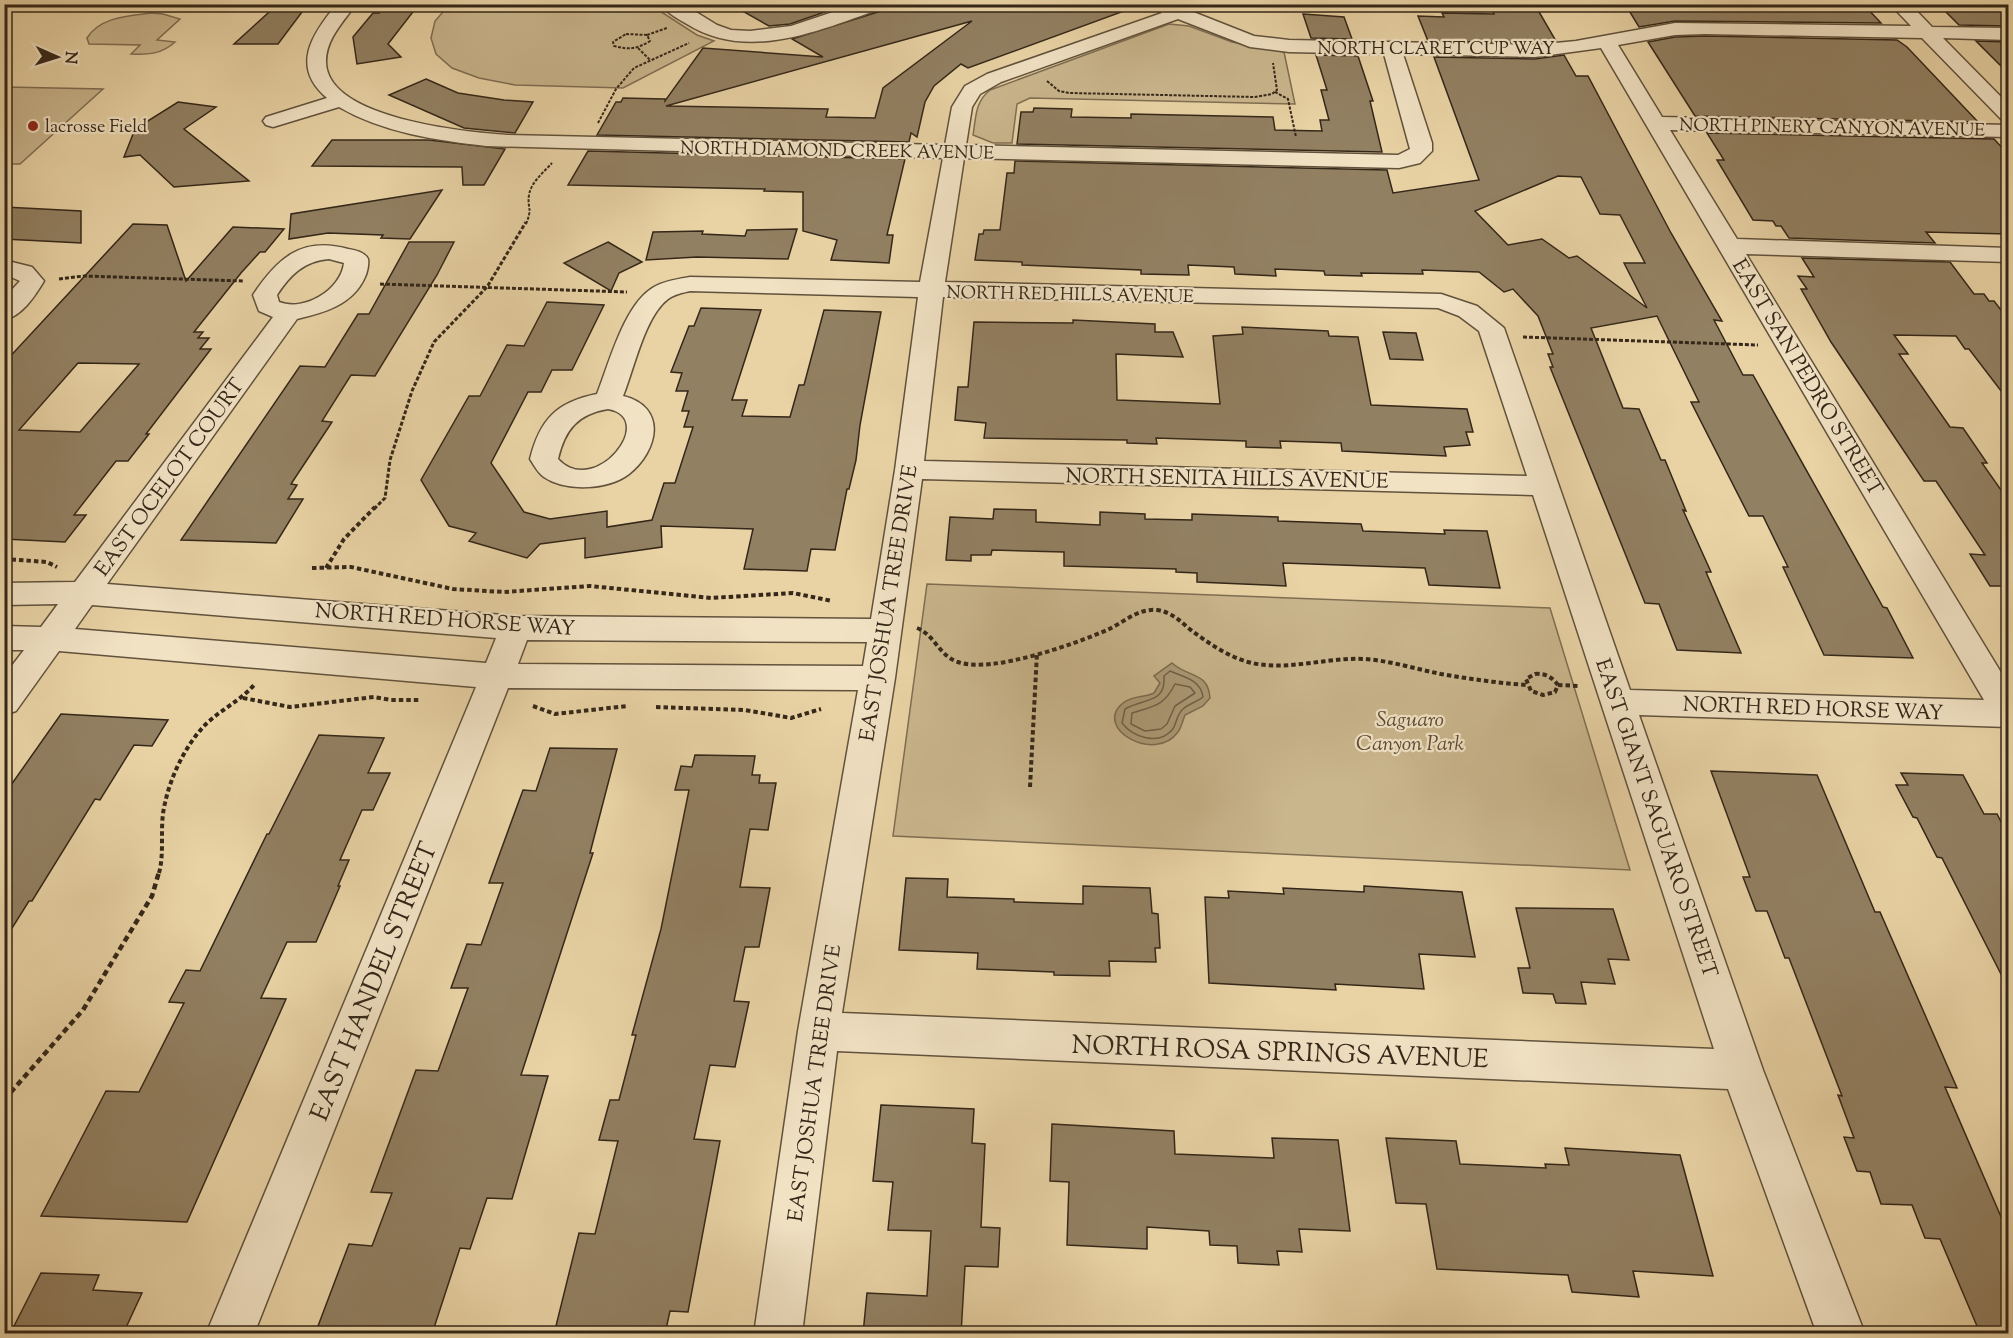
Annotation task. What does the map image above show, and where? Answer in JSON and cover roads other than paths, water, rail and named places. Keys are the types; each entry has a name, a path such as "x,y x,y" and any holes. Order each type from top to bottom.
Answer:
{"street":[{"name":"NORTH DIAMOND CREEK AVENUE","path":"347,4 330,24 317,57 317,70 326,85 342,99 365,113 390,123 459,138 1384,163 1412,158 1421,151 1421,143 1392,49"},
{"path":"670,4 710,29 731,36 756,37 784,33 877,4"},
{"path":"1899,4 2008,115"},
{"name":"NORTH CLARET CUP WAY","path":"1166,9 1250,41 1281,45 1392,49 1535,51 1607,42 1675,29 1706,28 2008,34"},
{"name":"EAST JOSHUA TREE DRIVE","path":"778,1334 819,1032 878,678 899,629 909,470 931,291 962,108 972,90 994,78 1028,67 1166,9"},
{"name":"EAST SAN PEDRO STREET","path":"1607,42 2008,713"},
{"path":"273,121 342,99"},
{"name":"NORTH PINERY CANYON AVENUE","path":"1656,123 2008,131"},
{"path":"1730,246 2007,257"},
{"path":"4,313 24,293 32,281 16,271"},
{"name":"NORTH RED HILLS AVENUE","path":"608,401 644,310 656,296 670,288 690,284 1441,301 1468,310"},
{"name":"EAST GIANT SAGUARO STREET","path":"1468,310 1491,328 1742,1070 1841,1334"},
{"name":"EAST OCELOT COURT","path":"4,702 288,314"},
{"name":"NORTH SENITA HILLS AVENUE","path":"909,470 1546,486"},
{"name":"NORTH RED HORSE WAY","path":"4,594 84,593 516,628 899,629"},
{"name":"EAST HANDEL STREET","path":"230,1334 516,628"},
{"path":"4,638 50,639 497,676 878,678"},
{"name":"NORTH RED HORSE WAY","path":"1618,702 2008,713"},
{"name":"NORTH ROSA SPRINGS AVENUE","path":"819,1032 1742,1070"}],"water":[{"path":"1172,663 1201,679 1208,689 1210,698 1203,706 1185,715 1178,732 1168,741 1155,744 1130,739 1115,723 1116,713 1127,700 1154,693 1160,683 1154,676"}],"place":[{"name":"lacrosse Field","path":"33,126"}],"park label":[{"name":"Saguaro Canyon Park","path":"1410,731"}]}
